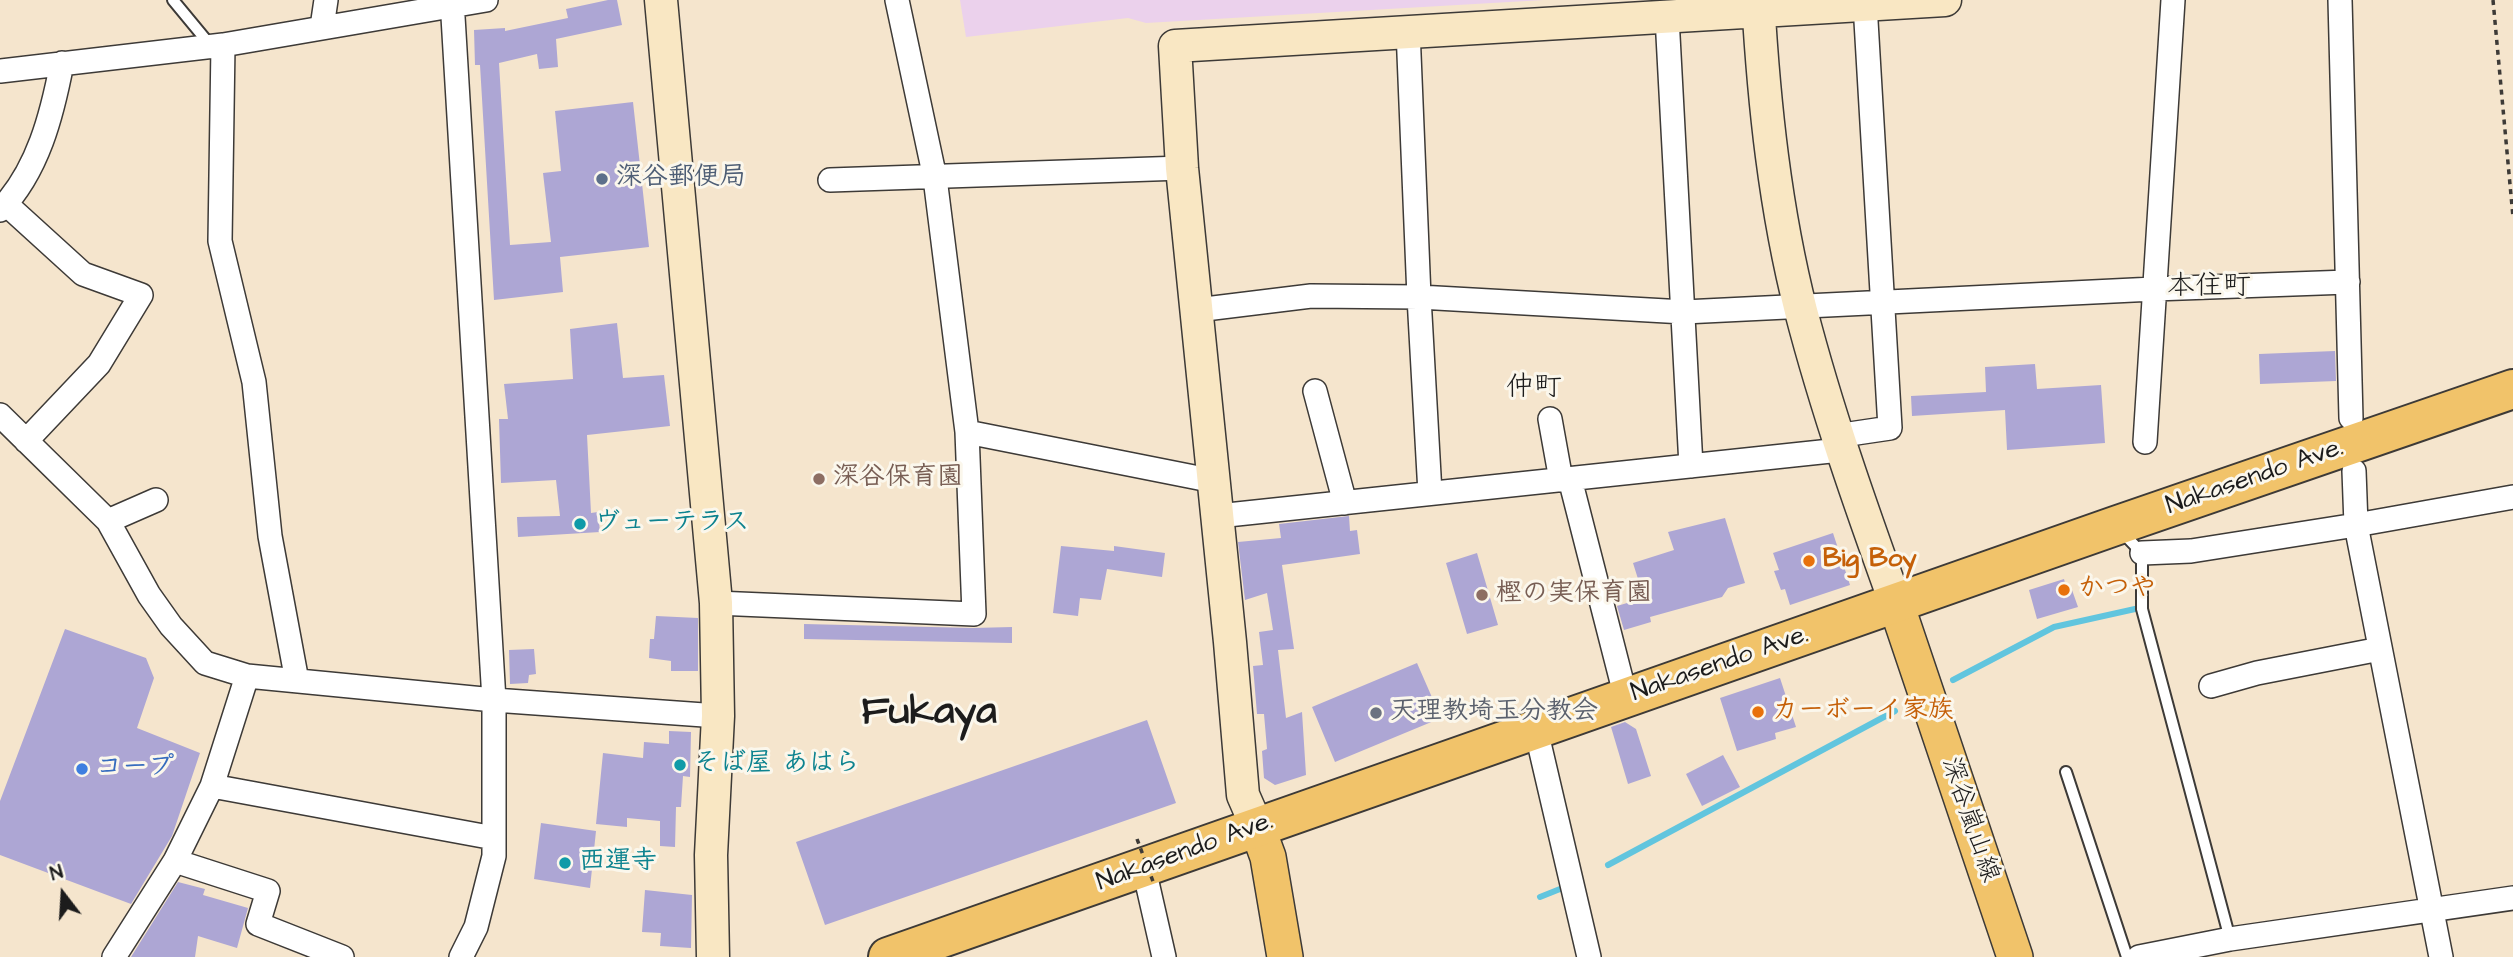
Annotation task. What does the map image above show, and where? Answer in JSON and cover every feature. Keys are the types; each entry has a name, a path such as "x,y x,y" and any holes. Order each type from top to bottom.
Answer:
{"highway":[{"name":"Nakasendo Ave.","path":"905,954 1145,864 2513,389"}],"main road":[{"name":"深谷嵐山線","path":"1896,604 2015,957"},
{"path":"1257,827 1268,857 1285,957"}],"street":[{"path":"322,27 326,0"},
{"path":"0,71 217,45 452,3 486,0"},
{"path":"661,0 716,603 718,716 711,855 713,957"},
{"path":"716,603 974,614 967,432 935,178 897,0"},
{"path":"1257,827 1244,795 1182,168 1175,46 1667,16 1758,6 1945,0"},
{"path":"2145,442 2173,0"},
{"path":"2340,0 2351,418"},
{"path":"452,3 494,700 494,856 476,927 461,957"},
{"path":"1218,516 1691,466 1838,443 1890,428 1865,4"},
{"path":"1758,6 1764,98 1775,183 1800,308 1838,443 1896,604"},
{"path":"1667,16 1691,466"},
{"path":"1408,30 1430,493"},
{"path":"217,45 220,241 254,382 270,536 297,681"},
{"path":"26,441 99,364 141,295 83,274 3,207 17,193 52,114 62,63"},
{"path":"830,180 1182,168"},
{"path":"1197,310 1311,296 1419,297 1684,312 2348,282"},
{"path":"1315,391 1345,503"},
{"path":"0,415 108,521 149,595 171,626 205,663 247,676 494,700 718,716"},
{"path":"1550,419 1626,698"},
{"path":"967,432 1214,481"},
{"path":"2354,471 2356,525 2441,957"},
{"path":"2142,553 2191,551 2513,497"},
{"path":"108,521 156,500"},
{"path":"2211,686 2258,673 2380,649"},
{"path":"114,957 175,860 212,786 247,676"},
{"path":"1536,730 1589,957"},
{"path":"212,786 494,838"},
{"path":"175,860 268,891 258,924 342,957"},
{"path":"1145,864 1164,957"},
{"path":"2148,956 2230,939 2513,898"}],"lane":[{"path":"173,0 217,45"},
{"path":"2115,526 2142,553 2142,609 2230,939"},
{"path":"2066,772 2127,957"}],"path":[{"path":"2493,0 2513,217"}],"shaded area":[{"path":"960,0 1544,0 1146,23 1128,18 966,37"}],"building":[{"path":"617,0 622,25 556,39 558,67 539,69 537,54 499,63 510,245 551,242 543,173 561,171 555,111 633,102 649,247 560,257 563,292 494,300 480,65 475,65 474,30 505,28 505,31 568,18 566,9"},
{"path":"617,323 623,378 664,375 670,426 587,435 591,513 598,512 600,532 518,537 517,517 560,516 556,480 501,483 499,419 508,419 504,384 573,379 570,329"},
{"path":"2335,351 2336,381 2260,384 2259,354"},
{"path":"2035,364 2037,389 2101,385 2105,443 2007,450 2005,410 1912,416 1911,396 1986,392 1985,367"},
{"path":"1349,516 1350,531 1357,530 1360,554 1282,565 1294,649 1278,650 1286,718 1302,712 1306,775 1275,785 1264,778 1262,751 1267,749 1264,714 1257,714 1253,666 1263,665 1259,632 1273,630 1267,593 1245,600 1238,542 1281,538 1279,524"},
{"path":"1725,518 1745,583 1728,588 1722,597 1650,617 1651,622 1624,630 1617,606 1644,598 1633,563 1674,550 1668,532"},
{"name":"Big Boy","path":"1833,533 1850,585 1790,605 1785,589 1781,590 1774,571 1779,570 1773,553"},
{"path":"1061,546 1114,551 1114,546 1165,553 1162,577 1107,569 1101,600 1080,598 1078,616 1053,613"},
{"path":"1477,553 1498,625 1467,634 1446,563"},
{"path":"2064,579 2067,591 2072,590 2078,607 2037,619 2029,590"},
{"path":"656,616 698,618 698,671 671,671 671,661 649,658 650,639 654,639"},
{"path":"804,624 1012,627 1012,643 804,639"},
{"path":"65,629 146,658 154,678 137,728 200,753 172,836 131,904 0,855 0,801"},
{"path":"534,649 536,674 529,675 528,683 510,684 509,650"},
{"name":"天理教埼玉分教会","path":"1417,663 1441,718 1335,762 1312,707"},
{"name":"カーボーイ家族","path":"1780,678 1796,727 1775,733 1776,739 1737,751 1720,698"},
{"path":"1147,720 1176,803 825,925 796,842"},
{"path":"1625,722 1636,729 1651,776 1628,784 1611,727"},
{"path":"669,731 691,732 690,777 683,776 681,807 676,807 675,847 660,846 660,821 627,818 627,827 596,824 603,753 643,758 644,742 669,744"},
{"path":"1723,755 1740,787 1702,806 1686,774"},
{"name":"西運寺","path":"541,823 596,831 590,888 534,879"},
{"path":"178,882 205,889 203,895 248,908 237,948 198,936 195,957 131,957"},
{"path":"645,890 692,895 691,948 660,946 661,933 642,932"}],"waterway":[{"path":"1953,680 2054,627 2135,609"},
{"path":"1608,865 1895,711"},
{"path":"1540,897 1565,887"}],"place":[{"name":"深谷郵便局","path":"602,179"},
{"name":"深谷保育園","path":"819,479"},
{"name":"ヴューテラス","path":"580,524"},
{"name":"Big Boy","path":"1809,561"},
{"name":"かつや","path":"2064,590"},
{"name":"樫の実保育園","path":"1482,595"},
{"name":"カーボーイ家族","path":"1758,712"},
{"name":"天理教埼玉分教会","path":"1376,713"},
{"name":"そば屋 あはら","path":"680,765"},
{"name":"コープ","path":"82,769"},
{"name":"西運寺","path":"565,863"}],"district":[{"name":"本住町","path":"2209,288"},
{"name":"仲町","path":"1534,389"},
{"name":"Fukaya","path":"929,715"}]}
